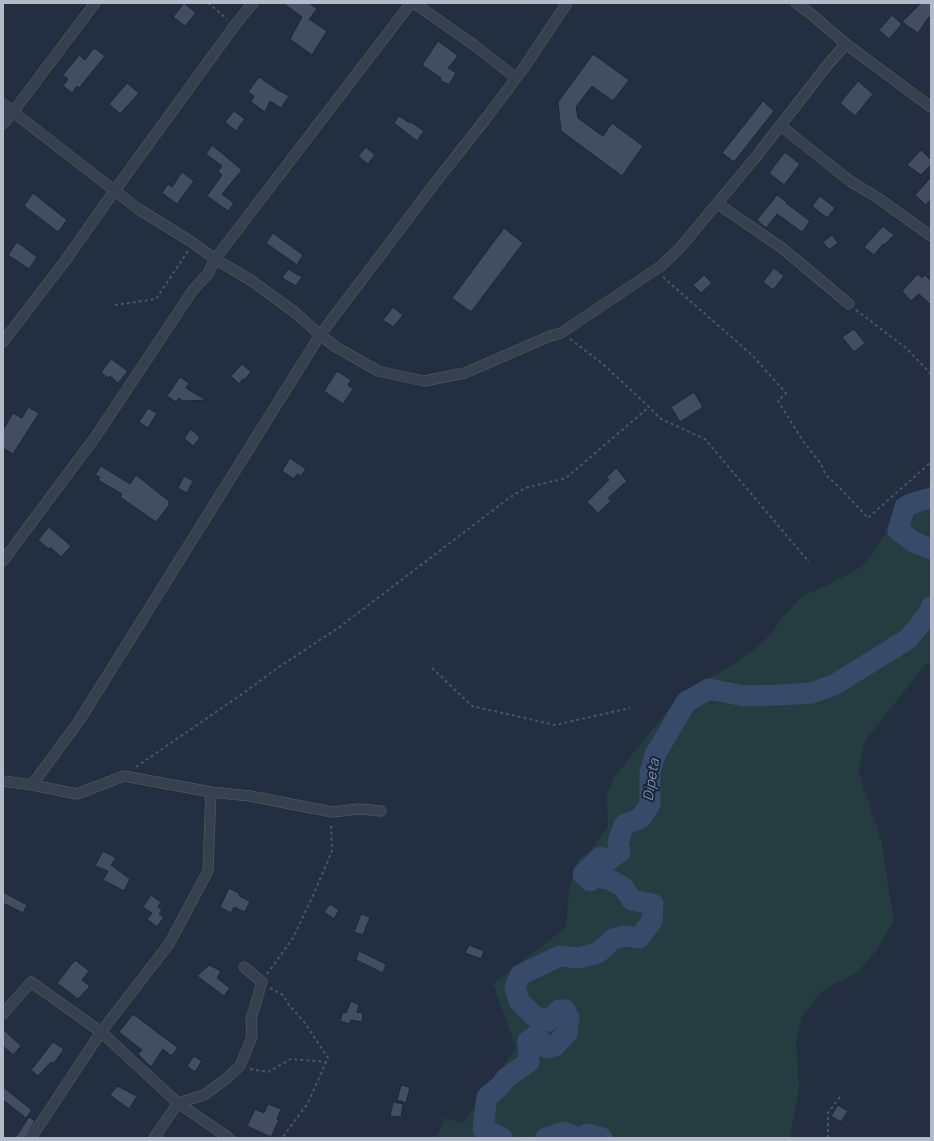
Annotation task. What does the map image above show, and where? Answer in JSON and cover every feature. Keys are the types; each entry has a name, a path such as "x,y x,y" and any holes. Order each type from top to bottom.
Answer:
{"street":[{"path":"3,124 95,3"},
{"path":"3,342 65,261 235,25 253,3"},
{"path":"3,561 96,436 193,290 208,274 215,259 411,3"},
{"path":"414,3 474,45 516,78"},
{"path":"32,785 79,721 320,335 516,78 567,3"},
{"path":"796,3 846,44 931,106"},
{"path":"3,104 138,208 215,259 252,281 297,314 336,347 378,371 424,381 465,373 550,336 561,333 661,266 679,249 718,204 781,126 829,63 846,44"},
{"path":"781,126 850,181 878,198 931,236"},
{"path":"718,204 782,248 849,304"},
{"path":"3,781 77,794 124,776 211,792 250,796 332,812 359,809 381,811"},
{"path":"31,1138 101,1032 169,944 208,871 211,792"},
{"path":"154,1138 178,1103 204,1094 226,1079 240,1066 252,1037 251,1019 262,982 244,967"},
{"path":"3,1014 31,982 101,1032 178,1103 229,1138"}],"path":[{"path":"208,3 235,25"},
{"path":"115,305 156,299 193,243"},
{"path":"654,270 753,356 786,393 778,401 803,441 822,464 826,475 842,489 868,518 931,462"},
{"path":"849,304 906,348 931,374"},
{"path":"561,333 603,364 661,419 705,439 809,562"},
{"path":"124,776 276,669 341,626 509,498 525,488 566,478 649,406"},
{"path":"432,668 472,706 555,725 630,708"},
{"path":"282,1138 308,1103 328,1058 305,1023 289,1005 283,995 262,982 293,938 332,851 332,812"},
{"path":"240,1066 268,1072 291,1059 327,1062"},
{"path":"828,1138 828,1113 842,1094"}],"green space":[{"path":"931,486 931,663 925,665 865,741 858,771 881,840 894,921 875,952 859,971 822,991 803,1015 796,1040 799,1088 790,1138 436,1138 445,1118 464,1123 516,1047 493,984 566,927 569,889 578,859 589,852 608,826 607,795 614,777 669,709 691,688 729,667 755,649 771,634 782,618 801,597 828,585 862,566 877,548 888,528 898,503"}],"building":[{"path":"184,3 196,13 185,26 173,17"},
{"path":"283,3 309,3 317,9 309,19 327,31 312,55 290,39 302,17"},
{"path":"921,3 931,3 931,14 918,33 902,22"},
{"path":"892,15 902,24 889,39 879,30"},
{"path":"438,41 458,56 448,68 456,73 449,85 440,80 441,78 422,65"},
{"path":"94,48 105,56 79,88 77,86 72,93 63,86 68,79 63,75 79,55 85,60"},
{"path":"593,54 629,80 613,101 592,86 576,107 578,118 603,136 612,123 643,146 622,176 561,131 558,102"},
{"path":"259,77 289,96 281,108 270,101 265,112 251,102 254,96 248,92"},
{"path":"858,81 873,94 855,116 840,103"},
{"path":"127,83 139,93 120,114 109,104"},
{"path":"763,101 774,111 734,162 722,153"},
{"path":"234,111 245,119 236,131 225,122"},
{"path":"399,116 424,131 417,141 394,123"},
{"path":"212,145 242,170 222,194 234,203 228,211 207,196 222,175 218,171 222,166 206,154"},
{"path":"366,147 375,155 368,164 358,156"},
{"path":"921,150 931,160 931,165 921,175 907,165"},
{"path":"785,152 800,164 784,185 769,173"},
{"path":"182,172 194,181 177,204 162,193 168,184 172,187"},
{"path":"931,177 931,199 926,205 915,195"},
{"path":"33,193 67,220 58,232 24,206"},
{"path":"777,195 810,221 802,232 777,214 766,228 757,220"},
{"path":"820,196 835,208 827,218 812,206"},
{"path":"883,226 894,235 884,245 883,244 874,255 864,247"},
{"path":"504,228 523,243 471,312 452,298"},
{"path":"273,233 303,255 297,265 266,243"},
{"path":"832,235 838,243 829,250 823,242"},
{"path":"17,242 37,257 29,269 8,255"},
{"path":"774,268 784,276 773,290 763,282"},
{"path":"288,269 302,277 296,286 282,278"},
{"path":"918,274 922,278 925,275 931,281 931,305 919,294 911,301 902,291"},
{"path":"704,275 712,283 701,293 693,285"},
{"path":"393,307 403,315 393,327 383,320"},
{"path":"854,329 865,343 854,352 842,337"},
{"path":"111,359 128,371 118,383 110,376 108,378 101,372"},
{"path":"242,364 251,372 239,384 231,376"},
{"path":"337,371 351,380 348,385 353,389 343,404 324,391"},
{"path":"180,377 189,383 186,388 206,400 183,401 179,398 176,402 167,396"},
{"path":"694,392 703,407 680,422 671,407"},
{"path":"28,407 39,413 13,454 3,448 3,430 13,413 22,418"},
{"path":"148,408 157,413 148,428 139,422"},
{"path":"191,429 200,438 193,446 184,438"},
{"path":"290,458 306,469 301,476 297,474 294,479 282,471"},
{"path":"101,466 130,484 136,475 169,501 169,505 156,522 120,497 122,494 98,480 100,477 95,475"},
{"path":"616,468 627,481 608,498 611,501 598,513 587,502 609,480 606,478"},
{"path":"184,476 193,481 187,493 178,488"},
{"path":"49,527 71,546 61,557 50,547 50,550 38,540"},
{"path":"103,851 116,858 111,865 130,879 124,891 103,880 108,871 95,866"},
{"path":"229,888 240,894 239,896 250,901 245,912 234,907 231,913 220,907"},
{"path":"3,892 27,905 23,913 3,903"},
{"path":"151,895 161,902 158,907 162,910 159,914 164,917 157,927 147,919 152,913 143,907"},
{"path":"330,904 339,910 334,919 324,912"},
{"path":"361,914 370,917 363,935 354,932"},
{"path":"469,945 484,951 481,959 465,953"},
{"path":"359,951 386,964 383,973 356,960"},
{"path":"75,960 89,971 82,980 90,986 78,999 57,983"},
{"path":"209,965 221,971 217,978 230,988 224,996 197,976"},
{"path":"351,1001 359,1005 357,1012 363,1013 362,1022 351,1020 349,1024 340,1021 343,1012 346,1013"},
{"path":"133,1014 178,1048 171,1056 163,1049 151,1067 138,1054 142,1050 119,1032"},
{"path":"3,1029 21,1046 13,1055 3,1046"},
{"path":"53,1042 64,1049 54,1063 51,1062 38,1076 31,1070"},
{"path":"194,1056 202,1061 195,1072 187,1066"},
{"path":"401,1085 410,1087 406,1103 397,1100"},
{"path":"117,1086 137,1096 129,1109 110,1095"},
{"path":"3,1087 32,1110 26,1118 3,1100"},
{"path":"393,1102 403,1104 401,1117 390,1116"},
{"path":"268,1104 281,1109 277,1119 279,1120 271,1137 247,1126 255,1109 264,1113"},
{"path":"838,1105 848,1111 841,1122 831,1116"},
{"path":"29,1117 35,1121 25,1138 15,1138"}],"waterway":[{"name":"Dipeta","path":"931,498 905,507 898,530 912,541 931,549"},
{"name":"Dipeta","path":"502,1138 483,1129 487,1097 501,1085 506,1078 529,1062 528,1041 536,1035 547,1048 555,1046 567,1033 569,1018 565,1010 559,1010 549,1021 534,1016 519,1001 515,988 520,975 560,956 578,958 598,953 613,939 624,936 639,938 652,921 653,904 632,900 623,887 609,879 596,877 590,881 583,874 601,857 607,861 620,852 618,842 624,825 641,818 650,804 650,772 655,755 686,702 709,689 744,696 779,695 811,693 834,685 908,639 929,613 931,607"},
{"name":"Dipeta","path":"546,1138 564,1132 578,1138"},
{"name":"Dipeta","path":"580,1138 587,1134 602,1138"}]}
